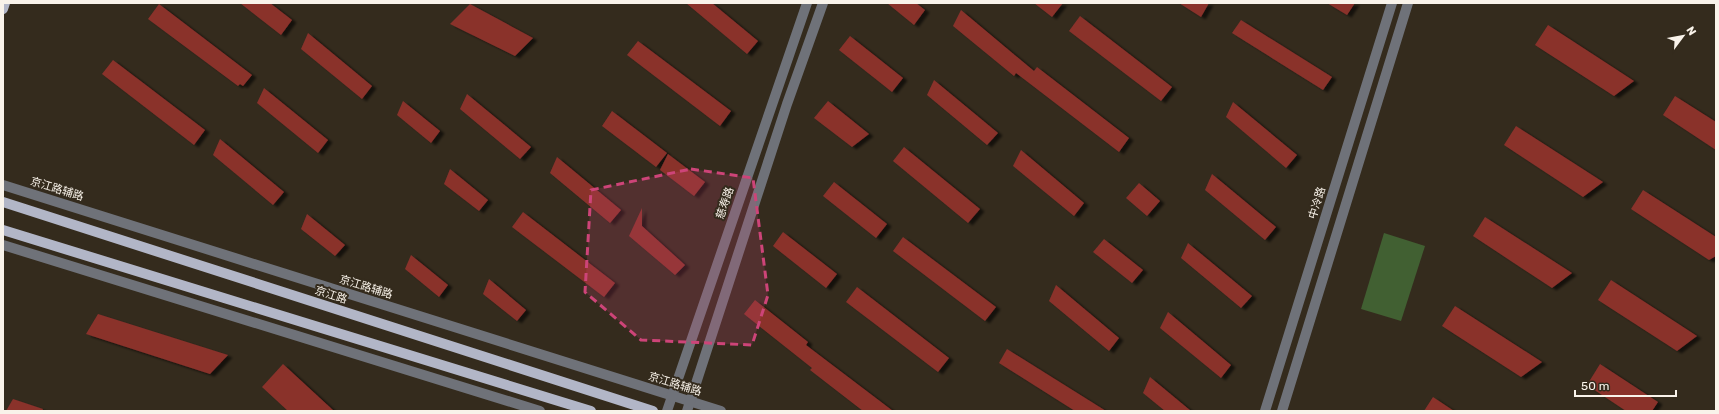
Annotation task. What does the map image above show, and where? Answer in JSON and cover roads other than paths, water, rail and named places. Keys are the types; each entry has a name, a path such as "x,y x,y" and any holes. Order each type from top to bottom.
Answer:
{"main road":[{"path":"3,9 5,3"},
{"name":"京江路","path":"3,202 652,411"},
{"path":"3,230 591,411"}],"street":[{"name":"慈寿路","path":"667,411 807,3"},
{"path":"689,406 787,104 822,3"},
{"name":"中冷路","path":"1265,411 1392,3"},
{"path":"1282,411 1408,3"},
{"name":"京江路辅路","path":"3,185 672,396 689,406 721,411"},
{"path":"3,245 540,411"}]}
